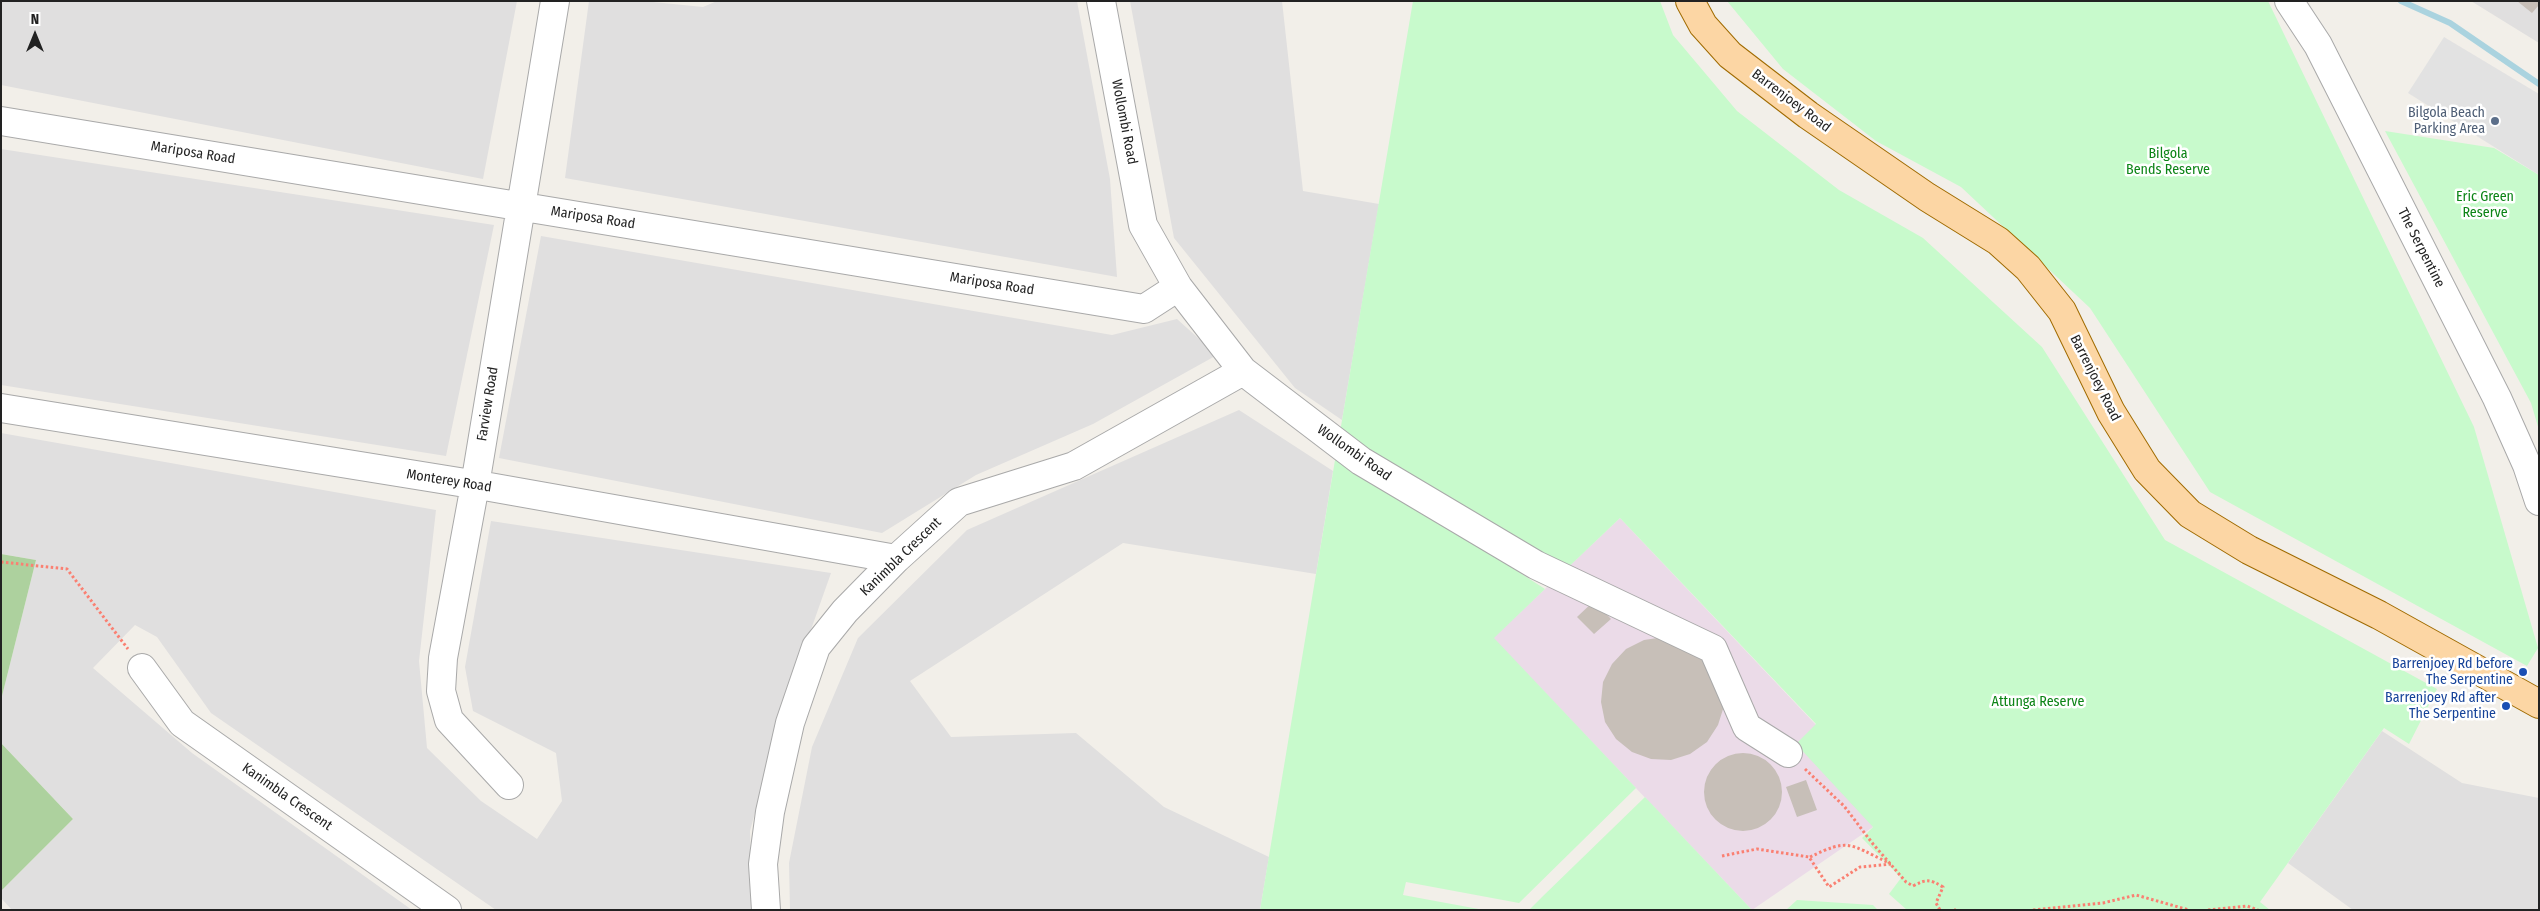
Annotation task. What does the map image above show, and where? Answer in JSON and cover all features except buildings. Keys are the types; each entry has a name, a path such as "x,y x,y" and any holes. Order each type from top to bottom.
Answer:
{"main road":[{"name":"Barrenjoey Road","path":"1690,1 1703,25 1730,55 1808,115 1927,198 1998,242 2028,268 2062,312 2112,412 2147,470 2190,514 2250,550 2379,616 2539,704"}],"street":[{"name":"Farview Road","path":"509,785 449,720 441,691 443,658 475,485 555,1"},
{"name":"Wollombi Road","path":"1101,1 1143,225 1178,287 1243,371 1361,461 1536,565 1713,650 1747,728 1788,753"},
{"name":"The Serpentine","path":"2289,1 2318,45 2497,398 2527,465 2539,501"},
{"name":"Mariposa Road","path":"1,121 1144,309 1178,287"},
{"name":"Kanimbla Crescent","path":"766,910 762,864 770,812 790,723 816,647 845,611 896,559 959,502 1074,466 1243,371"},
{"name":"Monterey Road","path":"1,408 475,485 896,559"},
{"name":"Kanimbla Crescent","path":"142,668 182,723 447,910"}],"path":[{"path":"1,562 67,569 142,668"},
{"path":"1788,753 1844,806 1906,882 1913,886 1924,879 1934,881 1943,887 1936,903 1940,910"},
{"path":"1722,856 1757,849 1809,857 1830,847 1848,844 1890,863"},
{"path":"1809,857 1829,887 1860,867 1890,863"},
{"path":"2033,910 2102,903 2136,894 2189,910"},
{"path":"2208,910 2247,906 2258,910"}],"shaded area":[{"path":"1,1 517,1 483,179 1,85"},
{"path":"589,1 643,1 703,7 717,1 1077,1 1110,179 1117,277 565,178"},
{"path":"1130,1 1282,1 1303,191 1379,204 1342,420 1295,388 1174,238"},
{"path":"2471,1 2539,1 2539,43"},
{"name":"Bilgola Beach Parking Area","path":"2444,37 2539,94 2539,175 2408,93"},
{"path":"1,149 494,225 446,456 1,385"},
{"path":"541,236 1112,335 1177,319 1217,355 1093,424 976,475 882,533 499,458"},
{"path":"1239,410 1333,471 1316,574 1123,543 910,681 951,737 1076,733 1164,807 1269,857 1260,910 790,910 789,863 812,747 858,638 967,530"},
{"path":"1,433 436,510 419,661 427,748 481,801 537,839 562,801 556,753 473,711 465,667 491,521 831,573 785,703 750,831 752,910 496,910 211,713 157,637 135,625 93,668 192,753 412,910 12,910 1,898 1,891 73,819 1,743 1,700 36,560 1,554"},
{"path":"1620,518 1816,725 1873,827 1752,910 1493,638"},
{"path":"2382,731 2462,783 2539,798 2539,910 2353,910 2288,863"}],"green space":[{"name":"Attunga Reserve","path":"1413,1 1660,1 1673,35 1737,111 1839,190 1923,238 2042,347 2165,540 2437,689 2409,744 2384,728 2260,902 2270,910 1907,910 1889,894 1901,878 1862,838 1873,827 1796,744 1816,724 1620,518 1557,578 1340,432"},
{"name":"Bilgola Bends Reserve","path":"1727,1 2268,1 2474,427 2538,648 2527,666 2210,492 2090,308 1961,187 1876,141 1783,69"},
{"name":"Eric Green Reserve","path":"2385,131 2494,148 2539,175 2539,430 2531,403"},
{"path":"1336,454 1545,589 1494,638 1636,788 1519,903 1406,882 1403,895 1484,910 1260,910"},
{"path":"1,554 36,560 1,700"},
{"path":"1,743 73,819 1,891"},
{"path":"1645,797 1752,910 1529,910 1542,897"},
{"path":"1797,900 1873,905 1878,910 1786,910"}],"waterway":[{"path":"2401,1 2450,23 2539,84"}],"place":[{"name":"Bilgola Beach Parking Area","path":"2495,121"},
{"name":"Barrenjoey Rd before The Serpentine","path":"2523,672"},
{"name":"Barrenjoey Rd after The Serpentine","path":"2506,706"}]}
